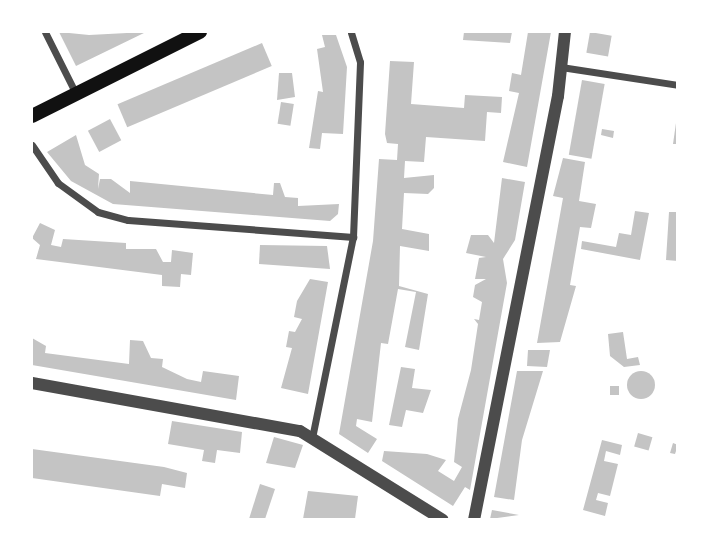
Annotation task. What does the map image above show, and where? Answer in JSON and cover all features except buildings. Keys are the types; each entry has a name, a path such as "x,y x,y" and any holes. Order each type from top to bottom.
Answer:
{"main road":[{"path":"32,116 200,32"}],"street":[{"path":"45,32 76,94"},
{"path":"312,438 353,237 360,62 351,32"},
{"path":"474,520 565,32"},
{"path":"559,66 677,85"},
{"path":"32,145 58,183 98,212 128,220 353,237"},
{"path":"32,383 312,438 443,520"}]}
